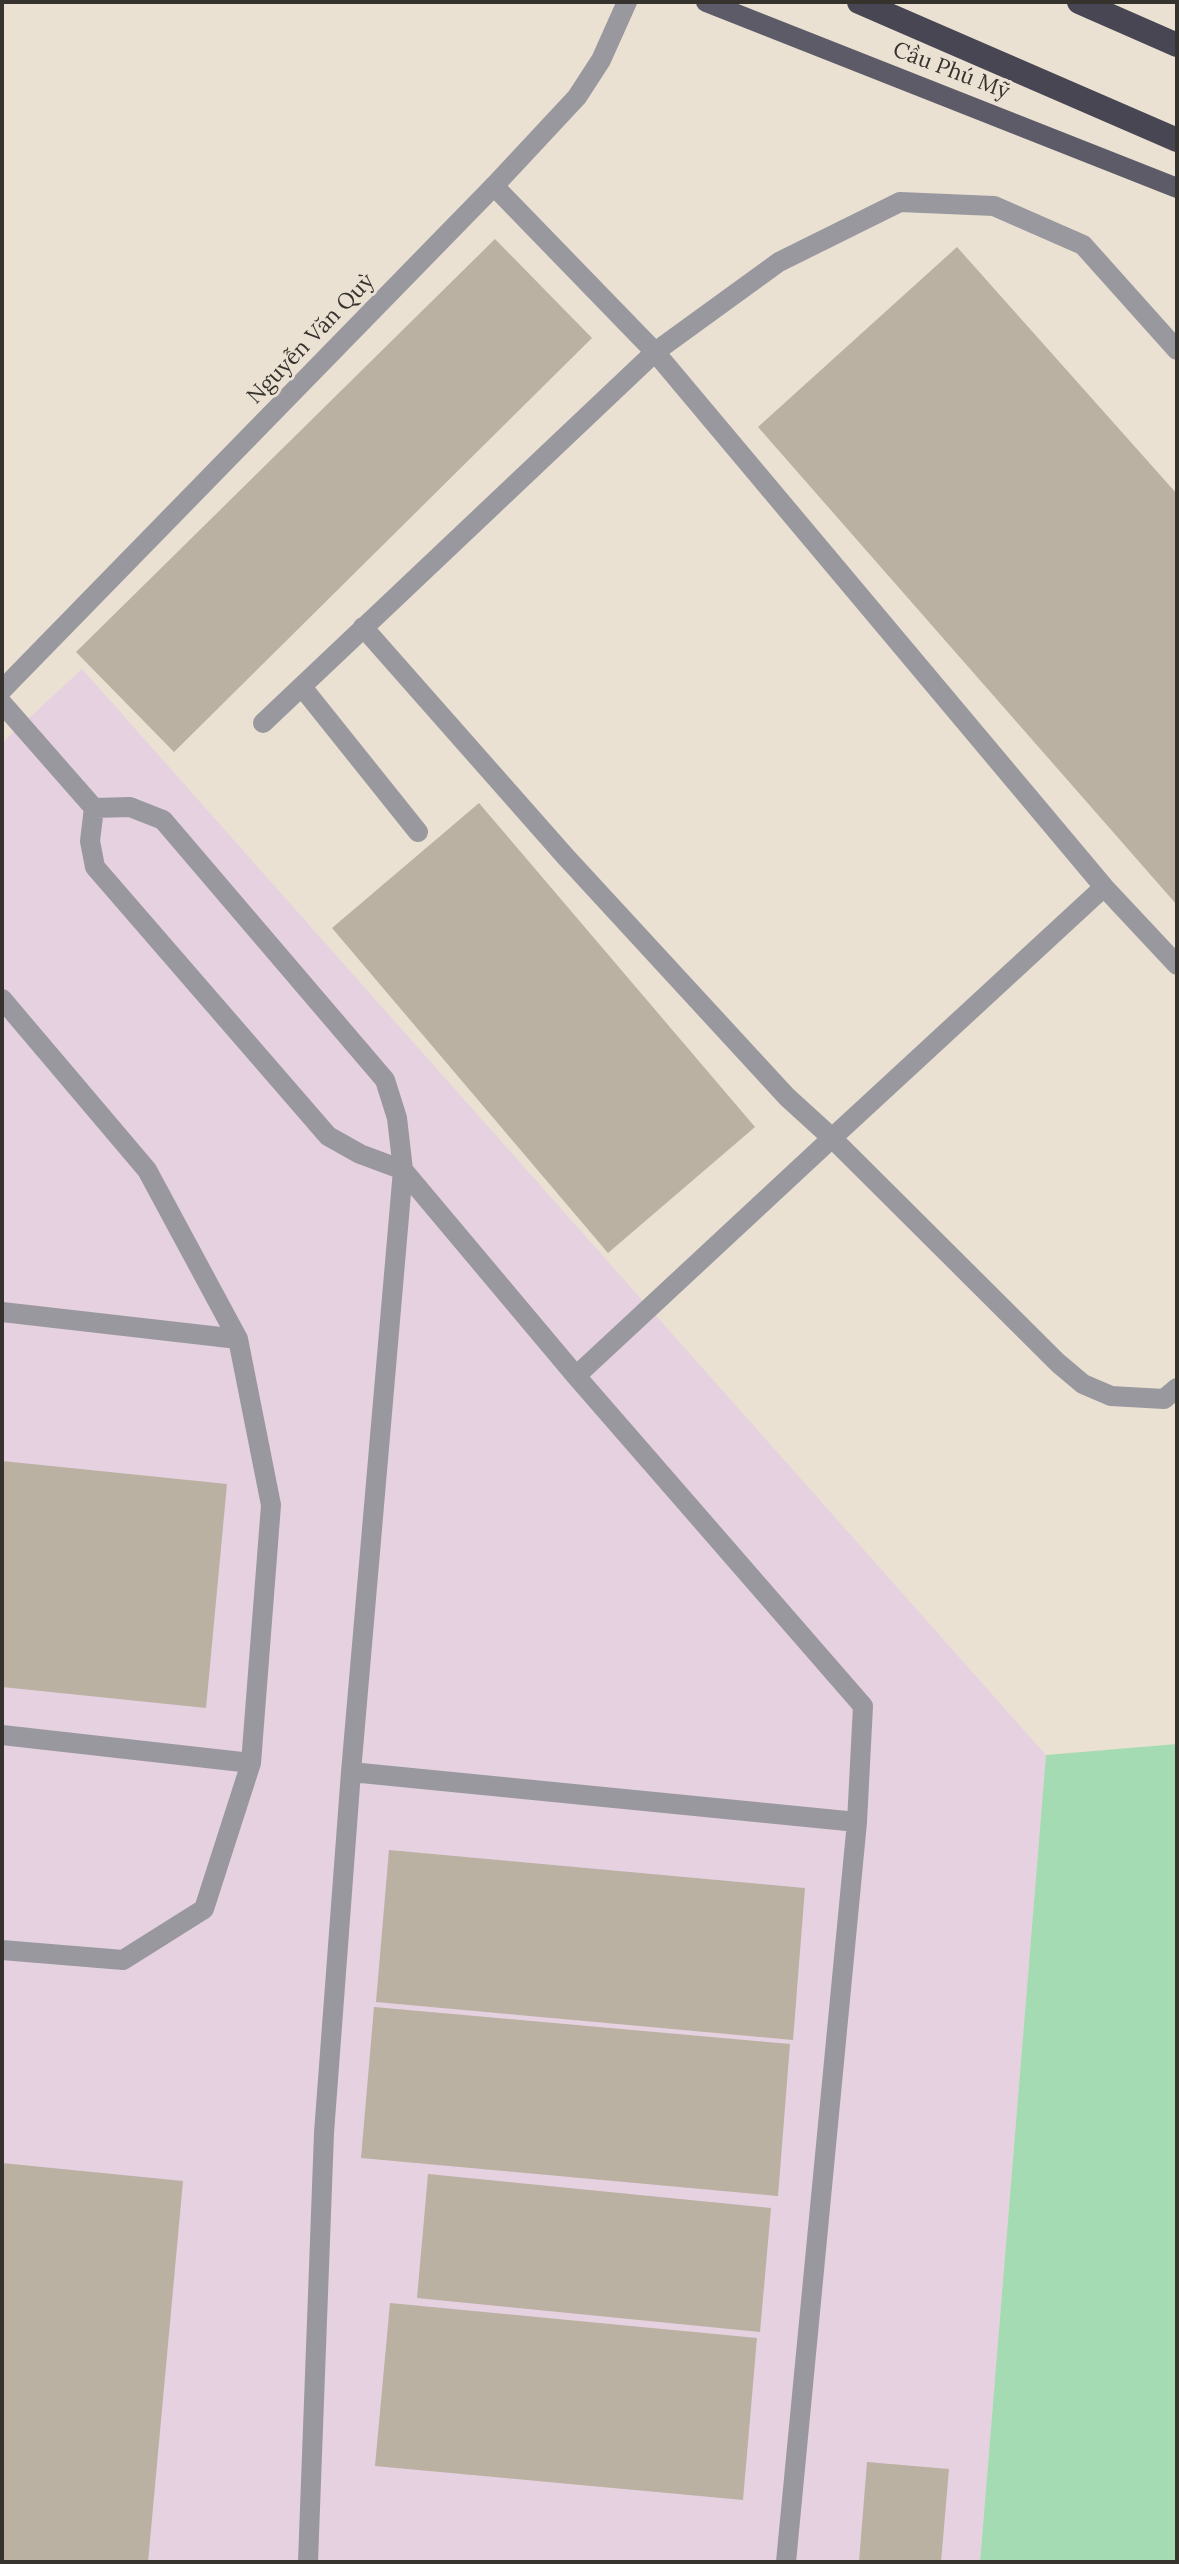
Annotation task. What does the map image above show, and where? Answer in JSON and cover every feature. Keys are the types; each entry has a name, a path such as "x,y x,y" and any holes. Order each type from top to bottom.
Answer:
{"highway":[{"name":"Cầu Phú Mỹ","path":"859,2 1177,140"},
{"path":"1079,2 1177,45"}],"main road":[{"name":"Cầu Phú Mỹ","path":"706,2 1177,188"}],"street":[{"name":"Nguyễn Văn Quỳ","path":"2,690 577,97 601,60 627,2"},
{"path":"494,186 655,352 1104,887 1177,965"},
{"path":"263,723 655,352 779,262 900,202 994,206 1083,245 1177,350"},
{"path":"363,627 565,856 787,1097 1058,1363 1083,1384 1111,1396 1164,1399 1177,1388"},
{"path":"302,687 418,832"},
{"path":"2,703 94,808 90,841 95,867 328,1136 360,1154 403,1170 576,1376 863,1706 857,1822 786,2562"},
{"path":"94,808 130,807 163,820 385,1080 397,1118 403,1170 351,1772 324,2133 308,2562"},
{"path":"576,1376 1104,887"},
{"path":"2,999 147,1170 238,1339 271,1505 251,1763 204,1909 123,1960 2,1950"},
{"path":"2,1312 238,1339"},
{"path":"2,1735 251,1763"},
{"path":"351,1772 857,1822"}],"shaded area":[{"path":"82,669 1046,1755 980,2562 2,2562 2,743"}],"green space":[{"path":"1177,1744 1177,2562 980,2562 1046,1755"}],"building":[{"path":"495,239 592,338 174,752 76,652"},
{"path":"957,247 1177,494 1177,905 758,427"},
{"path":"479,803 755,1127 608,1253 332,928"},
{"path":"2,1461 227,1484 206,1708 2,1687"},
{"path":"389,1850 805,1888 793,2040 376,2002"},
{"path":"374,2007 790,2044 778,2196 361,2158"},
{"path":"2,2163 183,2181 148,2562 2,2562"},
{"path":"428,2174 771,2208 760,2332 417,2298"},
{"path":"390,2303 757,2338 743,2500 375,2466"},
{"path":"867,2462 949,2469 941,2562 859,2562"}]}
